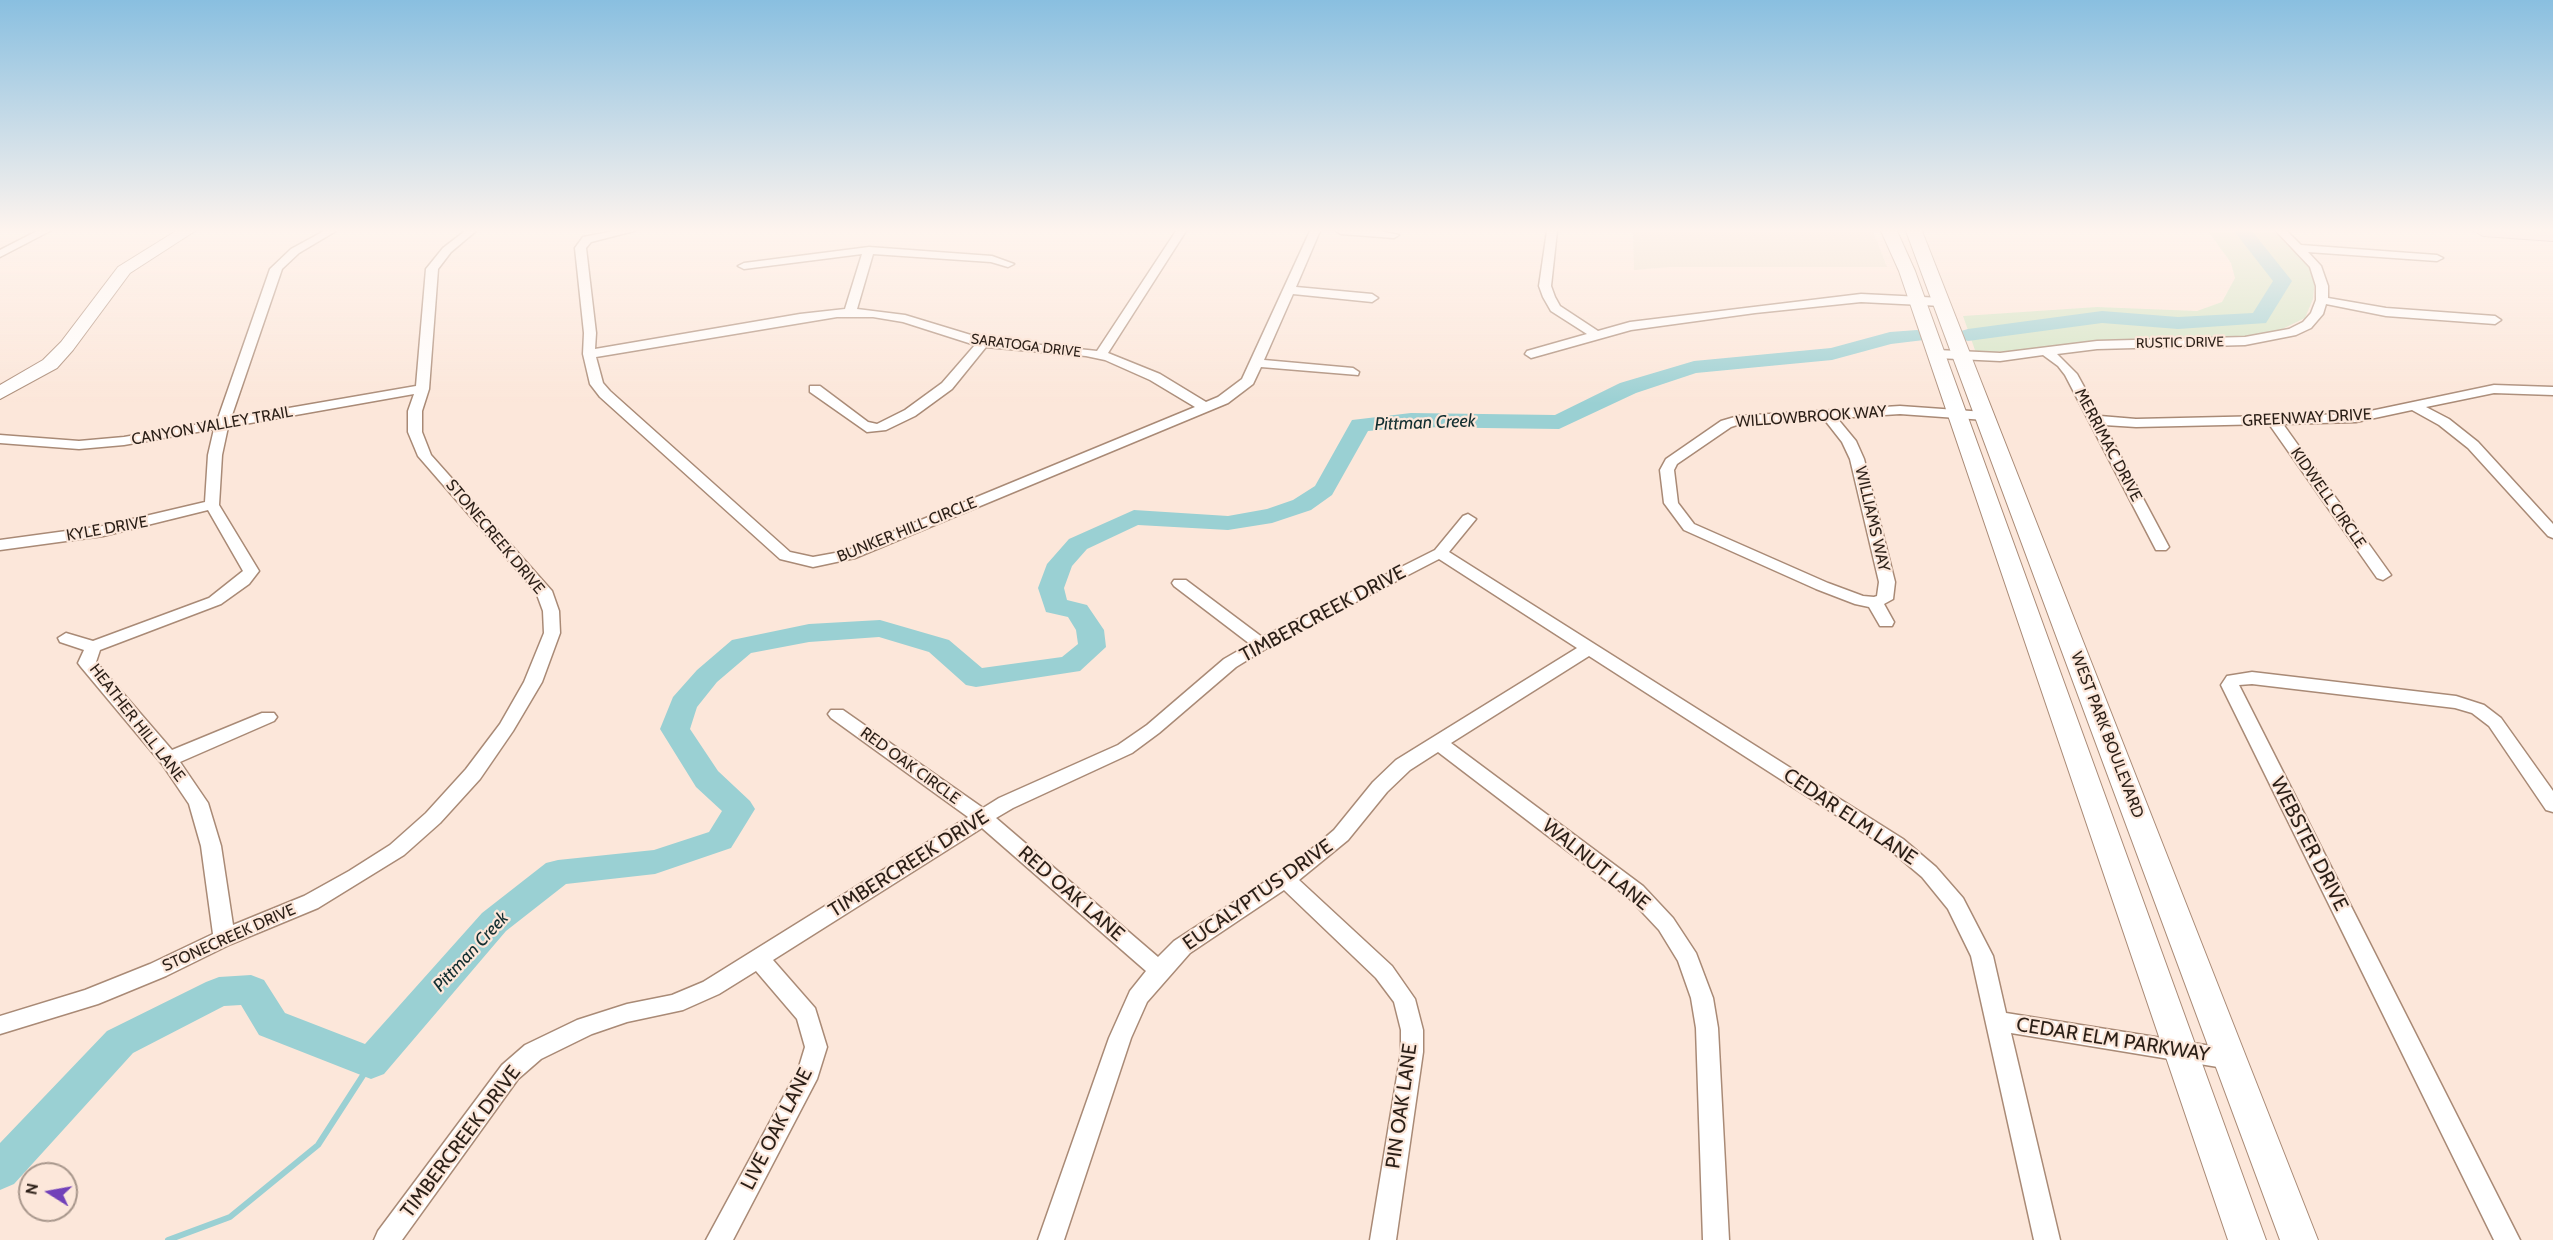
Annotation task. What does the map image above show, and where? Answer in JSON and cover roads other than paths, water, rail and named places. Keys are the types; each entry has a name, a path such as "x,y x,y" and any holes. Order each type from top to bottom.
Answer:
{"main road":[{"path":"0,393 50,364 67,346 110,289"},
{"name":"WEST PARK BOULEVARD","path":"1913,289 1917,300 1985,416 2299,1240"},
{"name":"WEST PARK BOULEVARD","path":"1937,289 1942,302 1957,414 2247,1240"}],"street":[{"path":"212,505 215,455 222,425 269,289"},
{"name":"STONECREEK DRIVE","path":"0,1025 90,998 158,970 224,938 311,902 347,881 397,850 433,819 472,774 507,727 533,682 552,633 551,611 544,591 425,456 415,432 415,411 422,389 430,289"},
{"name":"BUNKER HILL CIRCLE","path":"585,289 590,333 589,354 597,384 785,556 813,562 850,555 1205,407 1237,391 1248,381 1289,290"},
{"path":"850,313 857,289"},
{"path":"1100,356 1144,289"},
{"path":"1546,289 1556,308 1596,335"},
{"path":"2321,289 2322,300 2386,312 2495,320"},
{"path":"1289,290 1372,298"},
{"path":"1531,354 1596,335 1658,321 1831,300 1861,298 1942,302"},
{"name":"RUSTIC DRIVE","path":"1949,355 2000,357 2097,345 2227,342 2271,337 2307,325 2317,314 2322,300"},
{"name":"SARATOGA DRIVE","path":"589,354 800,318 850,313 905,319 982,343 1100,356 1138,368 1205,407"},
{"path":"815,389 863,425 872,429 881,427 910,412 947,386 982,343"},
{"name":"MERRIMAC DRIVE","path":"2046,351 2068,369 2161,546"},
{"path":"1256,363 1353,372"},
{"name":"CANYON VALLEY TRAIL","path":"0,439 79,445 124,441 422,389"},
{"name":"GREENWAY DRIVE","path":"2095,420 2136,423 2356,418 2494,389 2553,391"},
{"path":"2414,406 2444,422 2473,445 2553,533"},
{"name":"WILLOWBROOK WAY","path":"1875,602 1861,601 1832,590 1709,538 1689,527 1671,503 1667,470 1671,462 1726,424 1738,420 1900,410 1985,416"},
{"name":"WILLIAMS WAY","path":"1827,414 1848,441 1857,459 1887,582 1885,599 1875,602"},
{"name":"KIDWELL CIRCLE","path":"2274,421 2383,575"},
{"name":"HEATHER HILL LANE","path":"66,638 93,647 215,601 243,582 251,571 238,545 212,505"},
{"name":"KYLE DRIVE","path":"0,545 103,531 212,505"},
{"name":"TIMBERCREEK DRIVE","path":"387,1240 510,1072 533,1052 585,1027 627,1013 675,1004 711,988 1021,795 1083,770 1125,749 1153,729 1230,663 1261,644 1440,553 1468,519"},
{"name":"CEDAR ELM LANE","path":"1440,553 1896,844 1929,872 1956,904 1982,956 2047,1240"},
{"path":"1180,583 1261,644"},
{"path":"1875,602 1886,622"},
{"name":"HEATHER HILL LANE","path":"93,647 87,663 169,759 198,803 211,846 224,938"},
{"name":"EUCALYPTUS DRIVE","path":"1051,1240 1120,1038 1138,997 1159,970 1182,946 1307,864 1341,835 1380,787 1402,765 1590,648"},
{"name":"WEBSTER DRIVE","path":"2507,1240 2230,686 2233,680 2241,678 2456,702 2489,715 2553,805"},
{"name":"RED OAK CIRCLE","path":"837,714 983,818"},
{"path":"169,759 268,717"},
{"name":"WALNUT LANE","path":"1437,742 1636,892 1666,924 1688,959 1702,998 1707,1028 1716,1240"},
{"name":"RED OAK LANE","path":"983,818 1159,970"},
{"name":"PIN OAK LANE","path":"1285,879 1384,972 1404,999 1407,1010 1412,1030 1412,1052 1383,1240"},
{"name":"LIVE OAK LANE","path":"718,1240 809,1072 816,1047 807,1015 759,959"},
{"name":"CEDAR ELM PARKWAY","path":"1996,1021 2230,1059"}],"waterway":[{"name":"Pittman Creek","path":"1968,335 2102,317 2178,323 2259,319 2278,289"},
{"name":"Pittman Creek","path":"0,1171 120,1042 219,992 251,990 272,1024 371,1063 494,922 558,872 655,862 720,840 739,809 707,779 675,729 683,704 707,676 742,646 809,633 880,628 939,646 976,678 1070,665 1092,647 1090,630 1078,611 1055,606 1051,588 1060,564 1078,544 1134,517 1228,523 1272,516 1302,505 1324,490 1360,425 1411,420 1559,422 1628,388 1694,367 1832,354 1890,338 1917,336"},
{"path":"168,1240 230,1217 318,1145 371,1063"}]}
